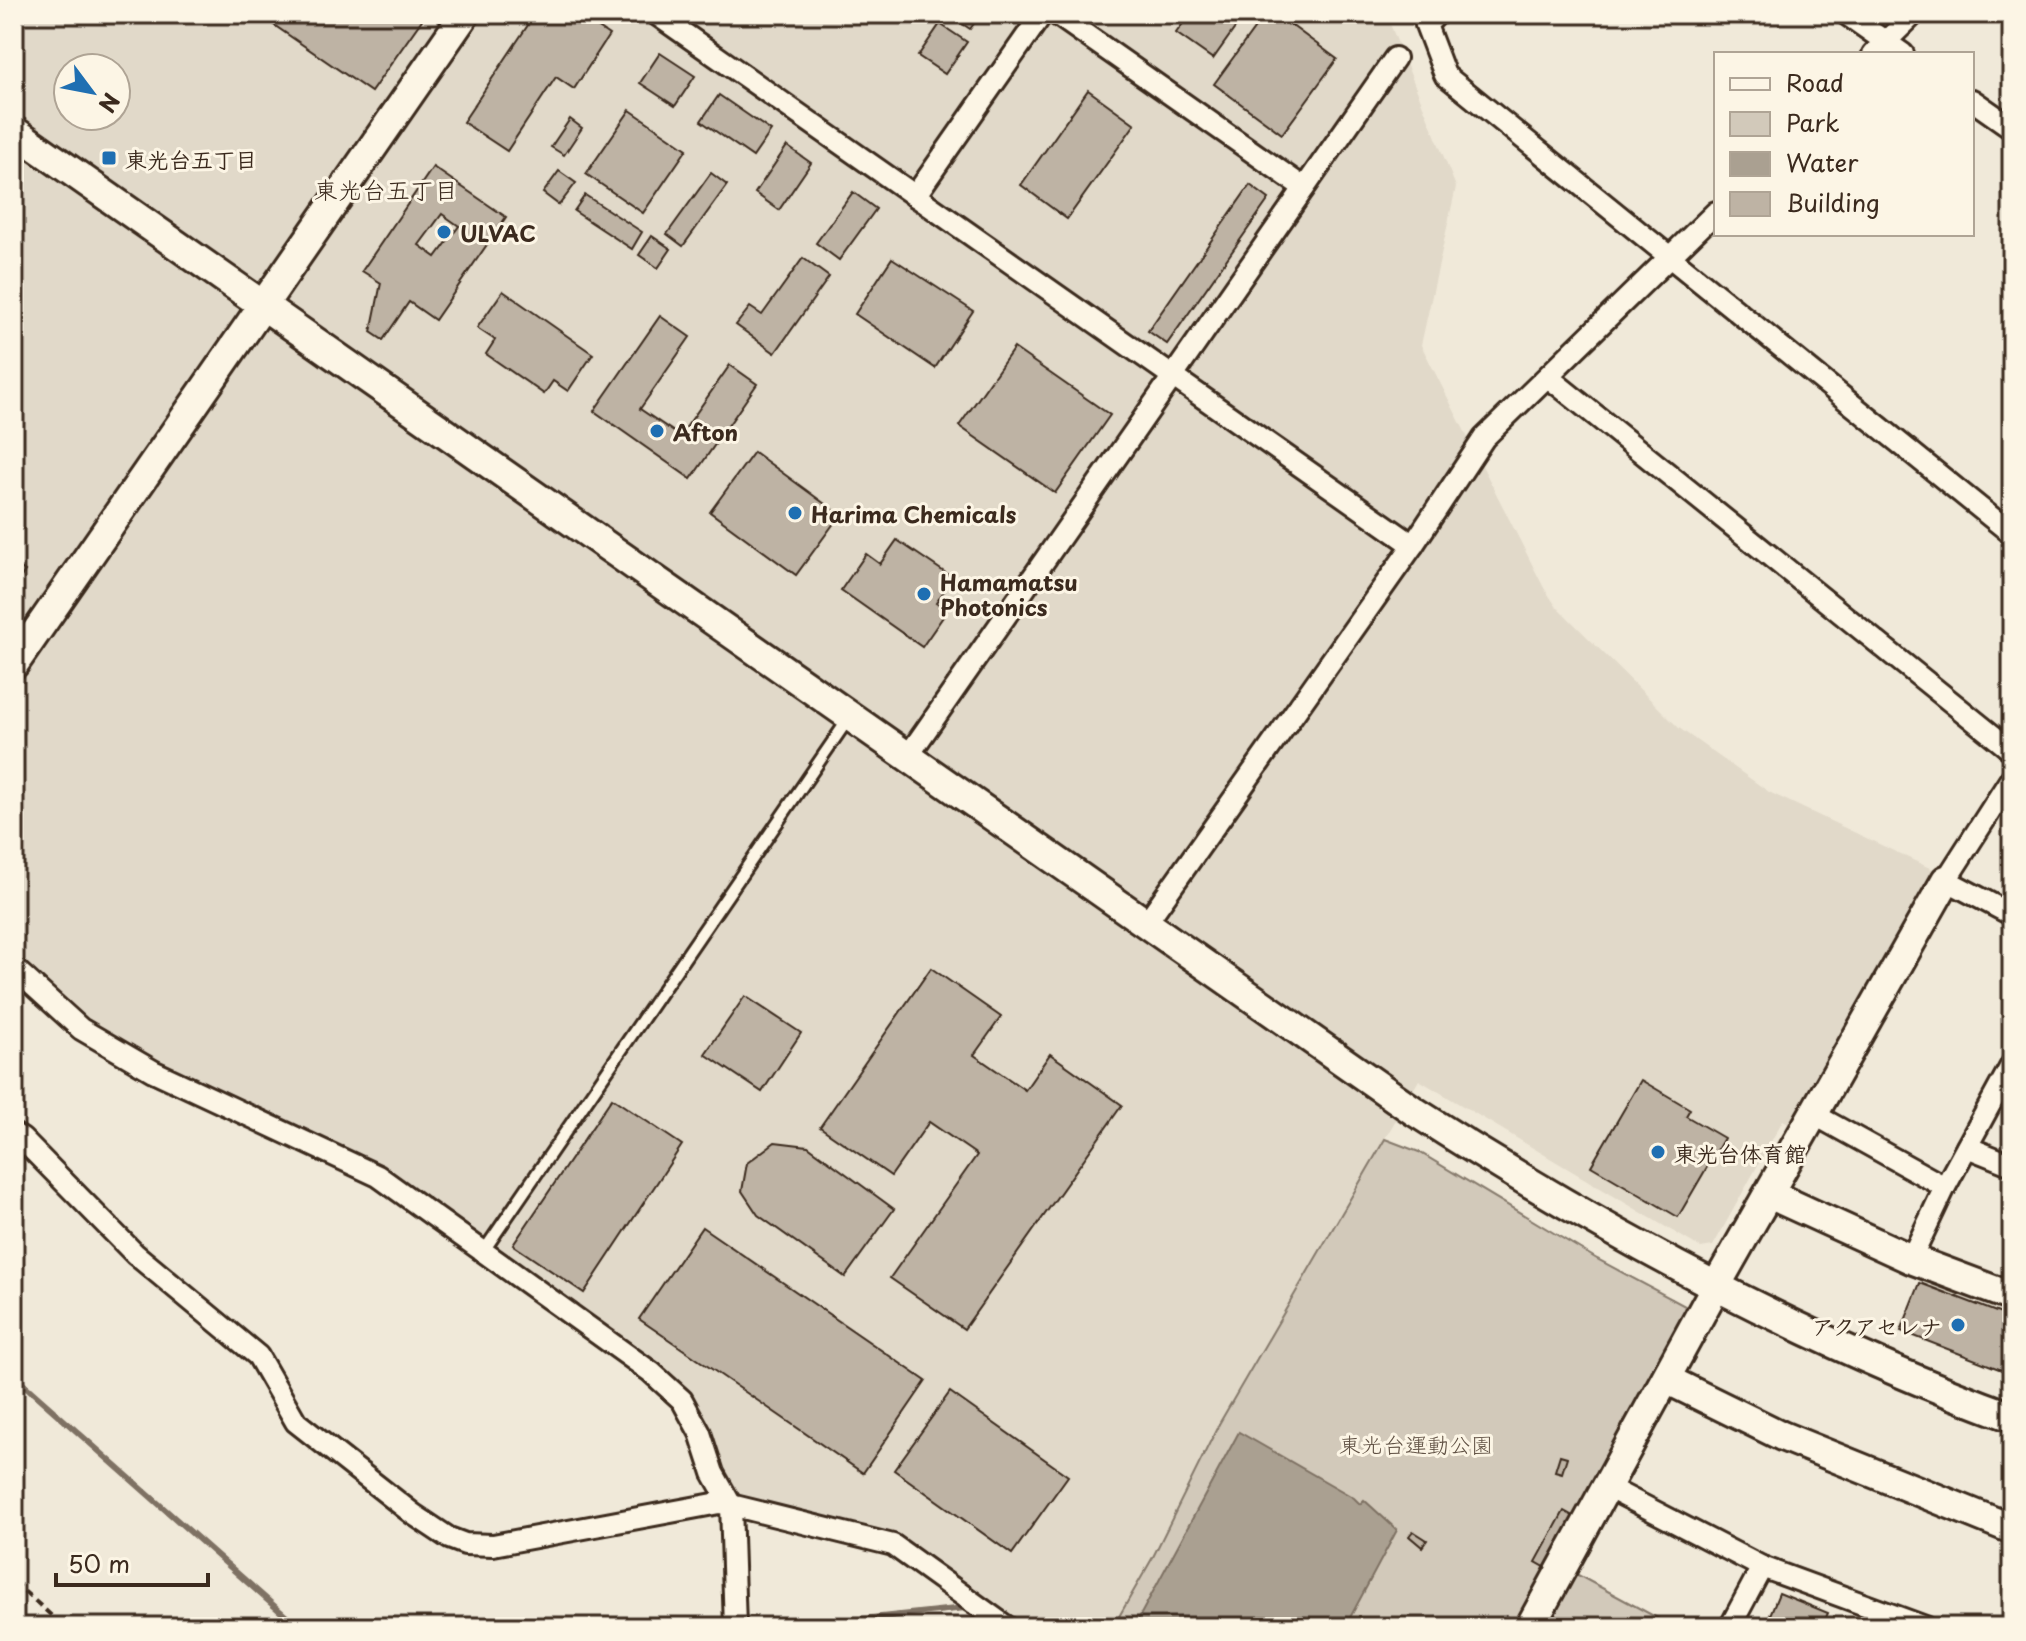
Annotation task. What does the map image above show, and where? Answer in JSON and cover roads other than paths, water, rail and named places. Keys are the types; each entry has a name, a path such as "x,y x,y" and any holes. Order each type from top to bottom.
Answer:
{"street":[{"path":"14,664 465,14"},
{"path":"656,14 1413,545"},
{"path":"915,196 1042,14"},
{"path":"1056,14 1304,188"},
{"path":"1437,14 1426,25 1445,75 2012,534"},
{"path":"1846,14 1879,48 1914,14"},
{"path":"908,756 1395,58"},
{"path":"1974,101 2012,128"},
{"path":"14,131 1471,1148 1716,1286 1854,1353 2012,1417"},
{"path":"1146,923 1413,545 1484,438 1714,214"},
{"path":"1548,377 2012,751"},
{"path":"1530,1627 1716,1286 1946,880 2012,777"},
{"path":"1946,880 2012,915"},
{"path":"14,968 81,1029 153,1071 378,1176 651,1372 682,1400 700,1433 713,1473 731,1505 735,1627"},
{"path":"1911,1259 1945,1187 2012,1064"},
{"path":"1815,1115 1945,1187"},
{"path":"14,1134 135,1254 258,1356 296,1422 413,1514 449,1538 465,1544 493,1545 719,1503 893,1545 1007,1627"},
{"path":"1967,1147 2012,1165"},
{"path":"1769,1194 1911,1259 2012,1297"},
{"path":"1666,1379 1782,1436 2012,1529"},
{"path":"1607,1487 1762,1567 1925,1627"},
{"path":"1730,1627 1762,1567"}],"lane":[{"path":"483,1252 850,716"}],"water":[{"path":"1239,1432 1360,1504 1364,1500 1397,1530 1345,1627 1134,1627"}],"waterway":[{"path":"14,1376 298,1627"},
{"path":"788,1627 965,1608 969,1611"}],"place":[{"name":"東光台五丁目","path":"109,158"},
{"name":"ULVAC","path":"444,232"},
{"name":"Afton","path":"657,431"},
{"name":"Harima Chemicals","path":"795,513"},
{"name":"Hamamatsu Photonics","path":"924,594"},
{"name":"東光台体育館","path":"1658,1152"},
{"name":"アクアセレナ","path":"1958,1325"}],"district":[{"name":"東光台五丁目","path":"386,189"}],"park label":[{"name":"東光台運動公園","path":"1416,1443"}]}
